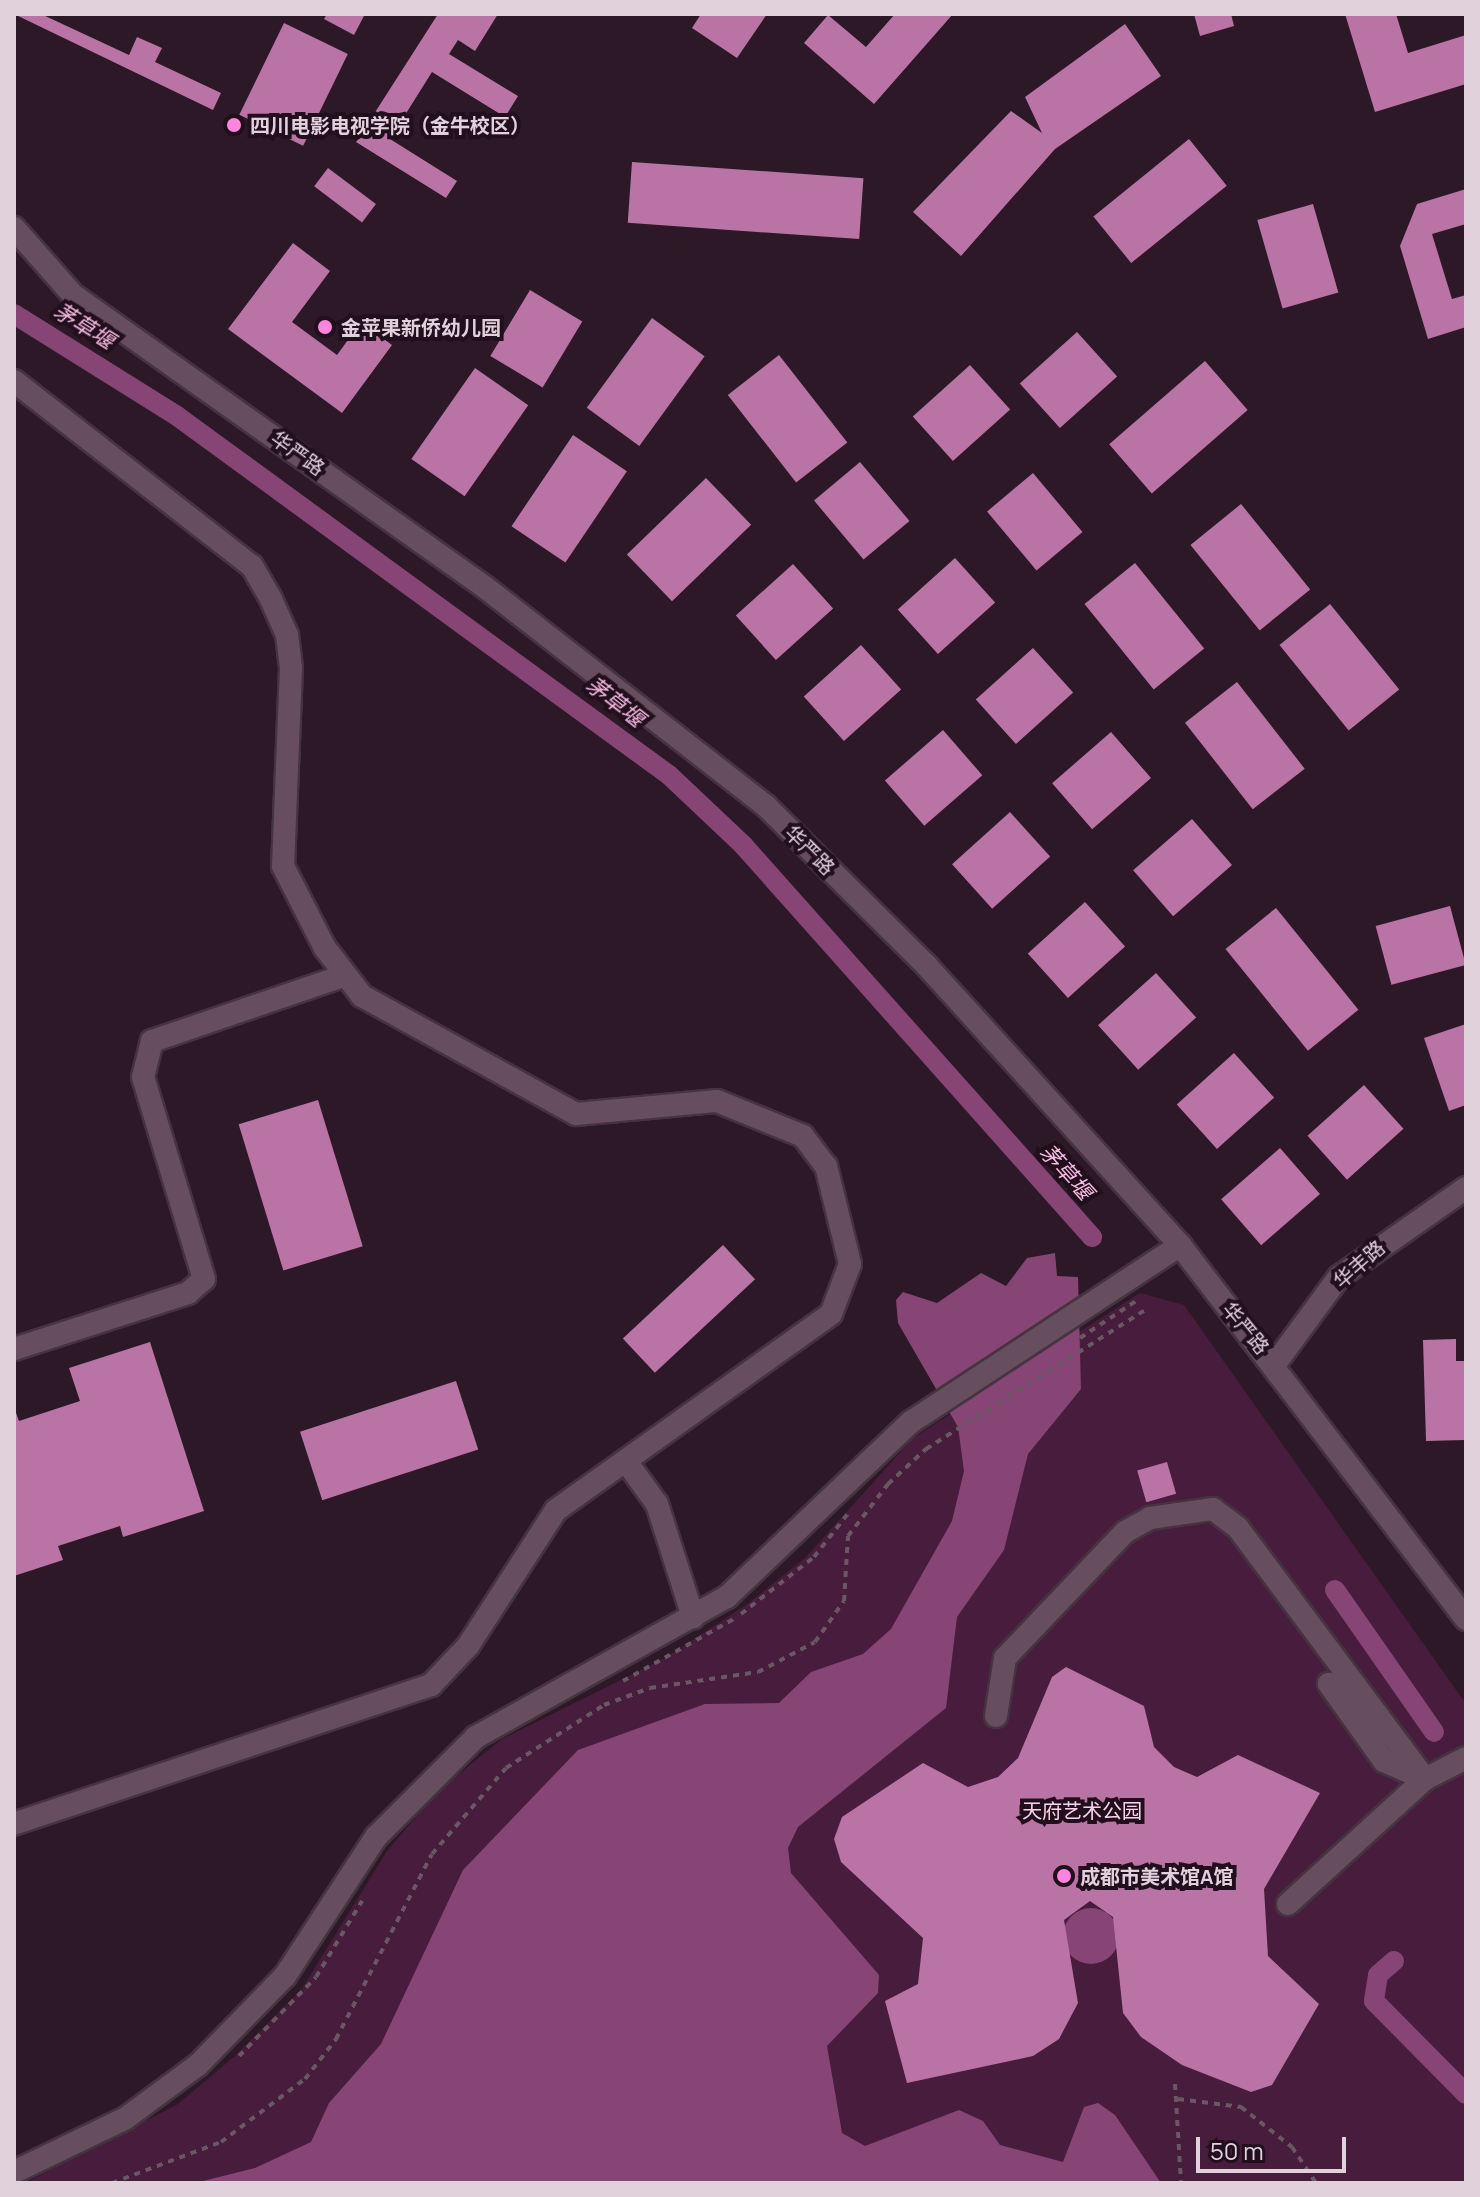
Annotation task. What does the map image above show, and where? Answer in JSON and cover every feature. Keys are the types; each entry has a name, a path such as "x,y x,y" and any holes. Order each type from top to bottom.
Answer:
{"street":[{"name":"华严路","path":"14,228 73,295 486,588 766,806 927,966 1180,1245 1275,1364 1466,1619"},
{"path":"14,381 252,566 270,597 287,635 291,668 283,866 343,976 362,996 576,1114 717,1101 803,1136 821,1152 850,1264 831,1314 537,1530 468,1646 431,1685 14,1824"},
{"path":"14,1349 188,1293 204,1279 143,1077 152,1041 343,976"},
{"name":"华丰路","path":"1275,1364 1339,1277 1466,1188"},
{"path":"14,2172 126,2118 198,2065 285,1976 376,1837 476,1737 525,1704 693,1617 872,1471 966,1383 1108,1308 1180,1245"},
{"path":"628,1464 657,1504 693,1617"},
{"path":"996,1716 1005,1658 1125,1532 1150,1518 1213,1509 1238,1528 1425,1779"},
{"path":"1329,1684 1384,1761 1425,1779"},
{"path":"1288,1904 1425,1779 1466,1758"}],"path":[{"path":"1108,1308 1142,1298"},
{"path":"112,2183 221,2142 305,2079 336,2039 432,1854 465,1809 539,1742 650,1688 758,1672 815,1642 844,1601 848,1536 888,1484 926,1449 1148,1308"},
{"path":"872,1471 887,1470"},
{"path":"610,1687 680,1655 759,1602 814,1557 857,1502"},
{"path":"231,2063 316,1977 364,1896"},
{"path":"1175,2084 1181,2183"},
{"path":"1178,2099 1241,2107 1292,2147 1316,2183"},
{"path":"1347,2183 1455,2183"}],"green space":[{"name":"天府艺术公园","path":"1140,1293 1184,1305 1466,1704 1466,2183 25,2183 178,2104 236,2055 301,1990 387,1851 439,1790 502,1739 665,1658 746,1605 805,1558 913,1438"}],"shaded area":[{"path":"1055,1253 1057,1276 1078,1277 1081,1389 1028,1454 1004,1550 957,1617 946,1708 798,1827 788,1848 791,1873 879,1975 878,1993 827,2046 842,2133 865,2146 959,2110 983,2121 1000,2145 1063,2162 1084,2107 1098,2103 1115,2115 1161,2183 195,2183 255,2168 311,2142 329,2103 381,2044 463,1870 578,1750 705,1704 779,1703 811,1672 863,1654 891,1629 952,1521 964,1471 958,1427 898,1323 896,1300 903,1292 937,1303 981,1273 1006,1286 1027,1258"},
{"path":"1091,1908 1111,1916 1119,1936 1111,1956 1091,1964 1071,1956 1063,1936 1071,1916"}],"building":[{"path":"14,14 41,14 129,55 137,37 162,48 155,62 221,93 213,110"},
{"path":"327,14 365,14 354,35 324,19"},
{"path":"438,14 498,14 475,51 458,40 449,54 518,96 505,117 432,72 390,139 457,181 446,198 356,142"},
{"path":"701,14 767,14 737,58 692,28"},
{"path":"895,14 953,14 874,104 804,43 828,15 866,47"},
{"path":"1194,14 1231,14 1234,26 1200,36"},
{"path":"1345,14 1396,14 1408,53 1466,35 1466,84 1375,112"},
{"path":"284,23 348,54 303,146 239,115"},
{"path":"1125,24 1161,76 1055,149 961,256 913,212 1011,111 1042,133 1025,97"},
{"path":"1189,139 1227,186 1131,263 1093,216"},
{"path":"632,162 863,178 859,239 628,223"},
{"path":"328,168 376,204 362,222 314,186"},
{"path":"1466,189 1466,224 1432,234 1452,299 1466,295 1466,327 1428,339 1400,246 1417,204"},
{"path":"1313,204 1338,292 1283,308 1257,220"},
{"path":"293,243 330,271 292,322 337,355 361,322 392,345 342,413 228,329"},
{"path":"530,290 582,321 543,387 490,356"},
{"path":"652,318 705,356 639,446 587,408"},
{"path":"1077,332 1117,377 1060,428 1020,384"},
{"path":"779,355 847,442 796,482 728,395"},
{"path":"1205,361 1248,410 1152,493 1109,444"},
{"path":"970,365 1010,410 953,461 913,417"},
{"path":"475,368 528,405 465,496 411,459"},
{"path":"573,435 627,471 565,563 511,526"},
{"path":"860,462 909,521 864,560 814,501"},
{"path":"1033,473 1082,532 1037,571 987,512"},
{"path":"706,478 751,525 672,601 627,554"},
{"path":"1241,504 1310,589 1260,630 1190,545"},
{"path":"955,558 995,603 938,654 898,610"},
{"path":"1135,563 1204,648 1154,689 1084,604"},
{"path":"793,564 833,609 776,660 736,616"},
{"path":"1330,604 1399,689 1349,730 1279,645"},
{"path":"861,645 901,690 844,741 804,697"},
{"path":"1033,648 1073,693 1016,744 976,700"},
{"path":"1237,682 1305,769 1253,809 1185,723"},
{"path":"943,730 982,775 924,826 885,781"},
{"path":"1111,732 1151,778 1092,829 1052,783"},
{"path":"1010,812 1050,857 992,909 952,864"},
{"path":"1192,819 1232,865 1173,916 1133,870"},
{"path":"1085,902 1125,947 1068,998 1028,954"},
{"path":"1450,906 1466,965 1391,985 1376,926"},
{"path":"1276,908 1358,1010 1308,1051 1225,949"},
{"path":"1156,973 1196,1018 1138,1070 1098,1025"},
{"path":"1466,1024 1466,1105 1449,1111 1424,1038"},
{"path":"1234,1053 1274,1098 1217,1149 1177,1105"},
{"path":"1364,1085 1403,1129 1347,1180 1308,1136"},
{"path":"318,1100 363,1246 283,1271 239,1124"},
{"path":"1280,1148 1320,1194 1261,1245 1221,1199"},
{"path":"723,1245 755,1279 655,1373 623,1338"},
{"path":"1456,1339 1456,1361 1466,1361 1465,1440 1426,1441 1423,1340"},
{"path":"150,1342 204,1511 123,1537 120,1526 58,1546 63,1560 14,1576 14,1407 19,1421 80,1401 69,1368"},
{"path":"456,1381 478,1449 322,1500 300,1432"},
{"path":"1167,1462 1176,1494 1146,1502 1137,1471"},
{"name":"成都市美术馆A馆","path":"1066,1667 1144,1706 1154,1747 1174,1767 1197,1777 1238,1755 1320,1793 1264,1889 1268,1956 1319,2004 1272,2085 1251,2092 1182,2065 1141,2037 1123,2013 1113,1917 1090,1901 1064,1920 1078,2003 1059,2039 1033,2056 907,2083 885,2001 918,1984 923,1938 841,1862 834,1839 842,1817 923,1763 968,1787 998,1777 1018,1758 1052,1677"}],"waterway":[{"name":"茅草堰","path":"14,314 177,416 669,775 743,845 1092,1237"},
{"name":"茅草堰","path":"1335,1590 1434,1732"},
{"name":"茅草堰","path":"1394,1961 1378,1975 1374,2001 1466,2094"}],"place":[{"name":"四川电影电视学院（金牛校区）","path":"234,125"},
{"name":"金苹果新侨幼儿园","path":"325,327"},
{"name":"成都市美术馆A馆","path":"1064,1876"}]}
